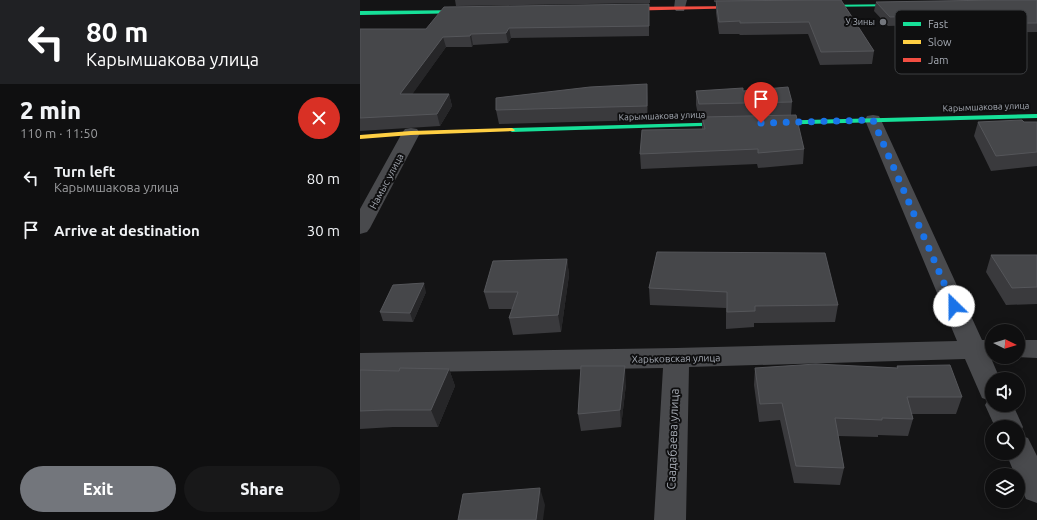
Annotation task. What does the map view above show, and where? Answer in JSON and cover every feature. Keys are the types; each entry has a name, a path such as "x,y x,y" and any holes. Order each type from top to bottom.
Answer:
{"street":[{"path":"610,9 681,4 752,7"},
{"path":"807,6 918,5"},
{"path":"360,13 477,11"},
{"name":"Карымшакова улица","path":"761,123 1037,116"},
{"path":"873,120 983,349 988,372"},
{"name":"Карымшакова улица","path":"360,137 412,133 738,124"},
{"name":"Намыс улица","path":"360,228 412,133"},
{"name":"Харьковская улица","path":"360,363 676,358 983,349"},
{"path":"1025,349 1037,349"},
{"name":"Саадабаева улица","path":"670,520 676,358"},
{"path":"1024,460 1037,489"}],"building":[{"path":"841,0 874,51 821,52 809,22 719,22 716,1"},
{"path":"1037,0 1037,23 1027,23 1027,10 895,10 895,17 890,17 876,2"},
{"path":"649,4 649,26 509,28 506,33 471,34 470,36 443,37 400,94 449,94 437,114 360,118 360,29 426,29 444,7"},
{"path":"647,84 647,106 496,110 496,98 590,87"},
{"path":"788,87 792,102 699,104 696,91 743,88 743,91"},
{"path":"796,115 804,149 758,153 758,149 640,154 642,130 705,129 702,117"},
{"path":"1022,120 1024,122 1037,122 1037,152 996,156 978,122"},
{"path":"657,252 825,253 838,305 755,306 755,311 727,312 727,292 649,288"},
{"path":"991,255 1037,255 1037,287 1012,288"},
{"path":"567,259 558,315 509,318 518,292 484,292 493,261"},
{"path":"424,283 410,313 380,312 393,285"},
{"path":"816,364 898,368 897,366 950,365 962,397 907,397 913,419 882,418 882,420 835,418 844,468 796,466 782,403 760,404 755,368"},
{"path":"581,366 625,366 620,410 578,414"},
{"path":"400,368 449,369 431,410 360,411 360,370 399,371"},
{"path":"540,488 536,520 458,520 463,494"}],"traffic: fast":[{"path":"815,6 905,5"},
{"path":"360,13 471,11"},
{"path":"768,123 1037,116"},
{"path":"512,130 732,124"}],"traffic: slow":[{"path":"360,137 411,133 512,130"}],"traffic: jam":[{"path":"619,9 745,7"}],"place":[{"name":"У Зины","path":"883,22"}],"route":[{"path":"761,123 873,120 954,306"}]}
